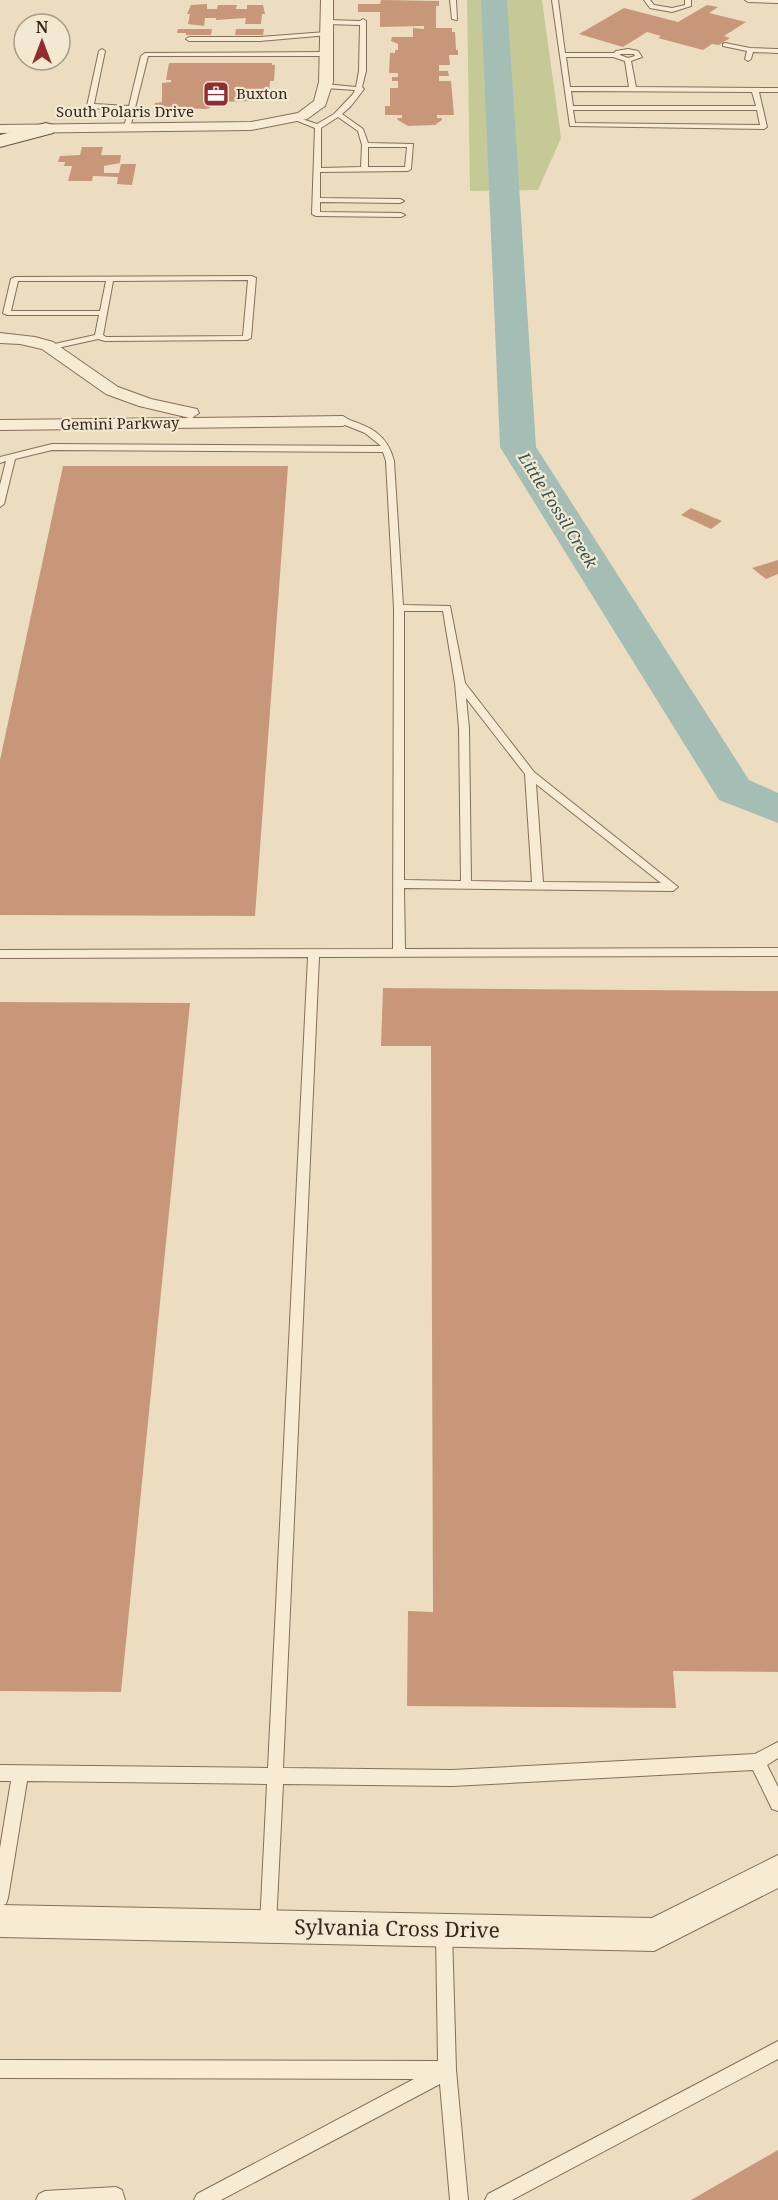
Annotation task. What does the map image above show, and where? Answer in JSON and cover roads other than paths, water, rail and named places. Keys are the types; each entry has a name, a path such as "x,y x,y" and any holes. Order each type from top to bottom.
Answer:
{"main road":[{"path":"0,119 46,129"},
{"path":"0,141 46,129"}],"street":[{"name":"South Polaris Drive","path":"0,129 251,126 302,116 320,104 325,86 327,0"},
{"name":"Gemini Parkway","path":"0,338 34,340 53,347 104,386 129,397 160,407 240,422"},
{"name":"Gemini Parkway","path":"0,425 343,421"},
{"name":"Sylvania Cross Drive","path":"0,1921 654,1935 778,1871"}],"lane":[{"path":"453,0 455,19"},
{"path":"555,0 572,125 764,127 755,90"},
{"path":"647,0 652,7 672,10 688,6 688,0"},
{"path":"748,0 778,1"},
{"path":"189,39 260,39 363,22 362,89 355,99 339,115 318,127 293,118"},
{"path":"725,45 750,50 778,51"},
{"path":"748,59 750,50"},
{"path":"102,51 90,106 132,108"},
{"path":"562,55 615,55 625,51 639,55 637,58 628,60 620,59 615,55"},
{"path":"127,129 144,56 147,54 326,54"},
{"path":"628,60 633,90"},
{"path":"325,86 362,89"},
{"path":"567,89 778,90"},
{"path":"569,108 760,108"},
{"path":"339,115 361,130 365,145 364,170"},
{"path":"318,127 316,214 400,215"},
{"path":"317,170 408,169 411,145 365,145"},
{"path":"316,200 400,201"},
{"path":"53,347 99,336 105,339 247,338 252,278 15,279 7,313 104,313"},
{"path":"99,336 110,279"},
{"path":"343,421 369,430 384,443 390,461 399,608 399,954"},
{"path":"0,460 52,447 387,449"},
{"path":"0,504 11,457"},
{"path":"399,608 447,608 465,728 466,885"},
{"path":"399,884 673,887 530,774 460,683"},
{"path":"530,774 538,886"},
{"path":"0,954 778,952"},
{"path":"268,1926 314,953"},
{"path":"0,1773 452,1778 757,1762 778,1750"},
{"path":"757,1762 778,1803"},
{"path":"0,1898 20,1773"},
{"path":"444,1930 447,2070 459,2200"},
{"path":"494,2200 778,2050"},
{"path":"0,2069 447,2070"},
{"path":"203,2200 447,2070"},
{"path":"45,2200 116,2196 116,2200"}],"waterway":[{"name":"Little Fossil Creek","path":"494,0 518,447 734,790 778,809"}],"place":[{"name":"Buxton","path":"216,94"}]}
